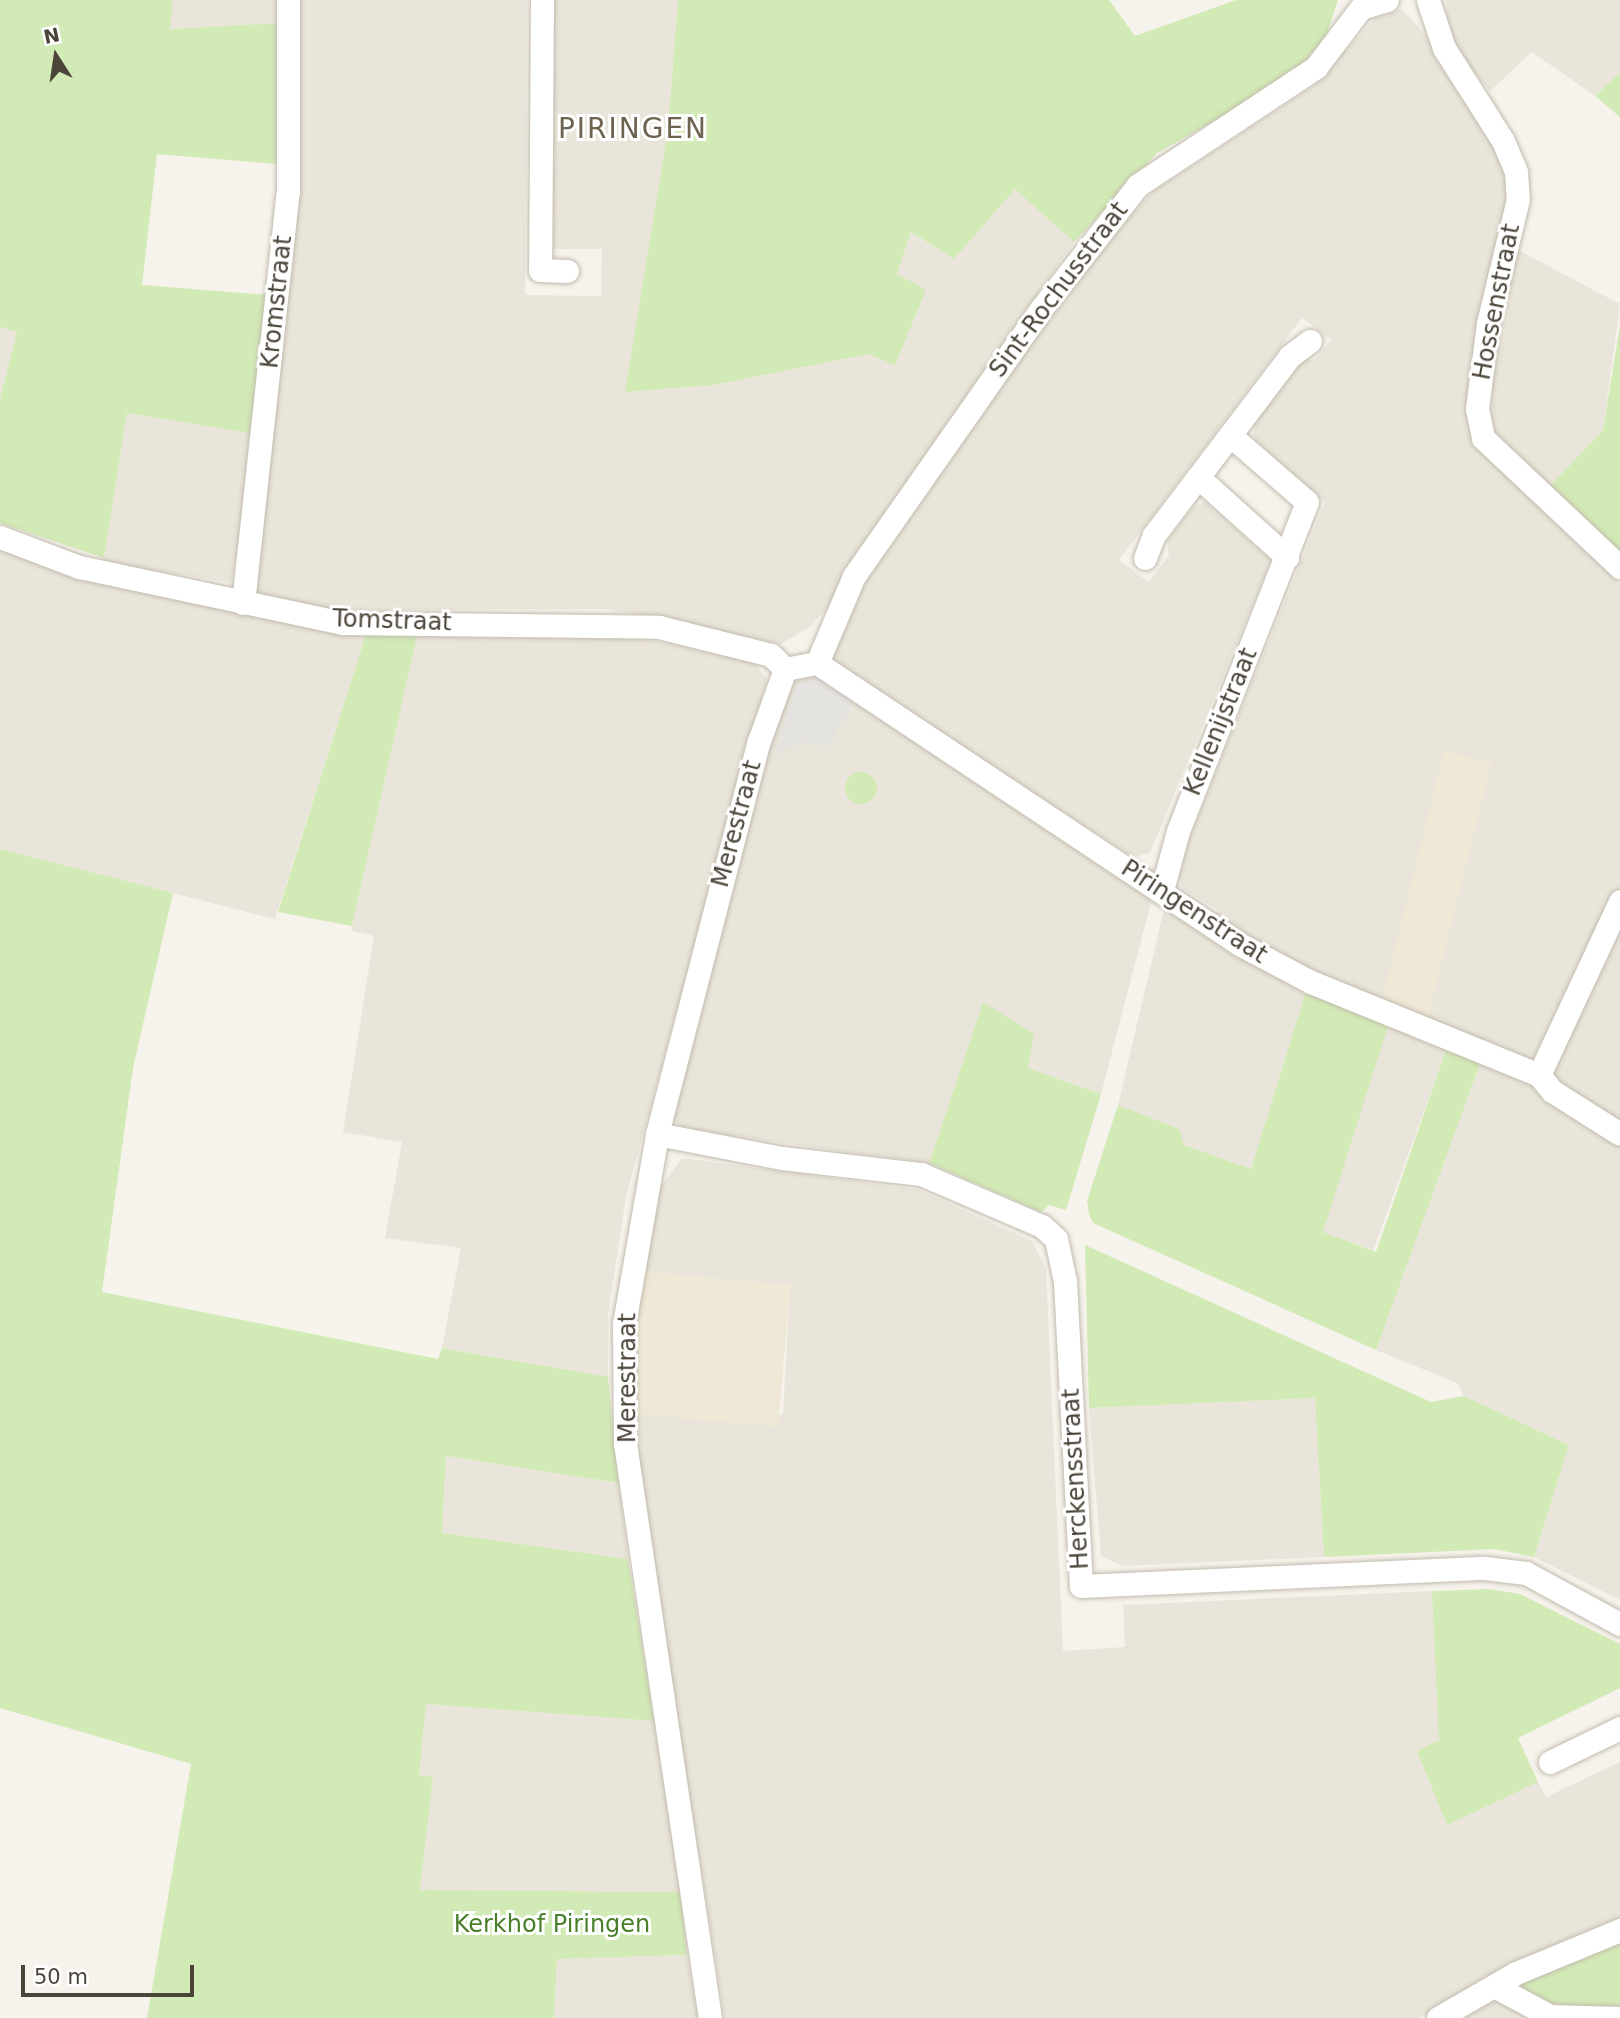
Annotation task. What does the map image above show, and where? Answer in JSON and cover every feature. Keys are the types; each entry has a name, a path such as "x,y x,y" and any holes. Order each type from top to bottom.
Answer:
{"street":[{"name":"Kromstraat","path":"243,603 288,192 288,0"},
{"path":"542,0 540,270 566,271"},
{"name":"Sint-Rochusstraat","path":"817,663 854,576 1041,309 1138,185 1316,67 1359,4 1387,0"},
{"name":"Hossenstraat","path":"1428,0 1444,48 1516,172 1518,199 1488,323 1477,409 1483,438 1620,567"},
{"path":"1144,558 1154,535 1290,356 1310,341"},
{"name":"Kellenijstraat","path":"1162,890 1178,831 1307,502 1230,435"},
{"path":"1198,477 1287,556"},
{"name":"Tomstraat","path":"0,537 79,567 342,623 659,627 771,655 785,669"},
{"path":"785,669 817,663"},
{"name":"Piringenstraat","path":"817,663 1162,890 1229,938 1311,982 1539,1076 1552,1091 1620,1134"},
{"name":"Merestraat","path":"710,2018 625,1443 624,1324 657,1134 755,754 785,669"},
{"path":"1539,1076 1620,901"},
{"name":"Herckensstraat","path":"657,1134 782,1158 921,1174 1042,1226 1056,1238 1065,1281 1081,1587 1485,1569 1526,1573 1620,1624"},
{"path":"1550,1762 1620,1728"},
{"path":"1438,2018 1496,1987 1620,1930"},
{"path":"1496,1987 1550,2016 1620,2018"}],"shaded area":[{"path":"173,0 281,0 282,23 170,29"},
{"path":"295,0 527,0 525,295 601,296 602,249 551,249 553,0 678,0 668,129 625,392 714,385 868,354 911,232 954,259 1015,188 1074,242 898,494 831,603 810,627 781,644 609,609 296,610 253,595 296,220"},
{"path":"1446,0 1620,0 1620,72 1595,96 1532,52 1490,91 1450,43"},
{"path":"1402,9 1440,51 1499,147 1505,177 1506,202 1486,283 1470,406 1490,459 1620,584 1620,887 1531,1062 1378,1003 1212,920 1218,910 1182,888 1179,878 1185,849 1325,502 1253,438 1255,424 1302,361 1316,359 1331,340 1302,318 1119,560 1149,582 1169,555 1167,540 1193,507 1205,502 1271,560 1150,853 1134,857 839,670 830,651 896,520 1095,256 1151,193 1311,88 1375,19"},
{"path":"1516,249 1620,304 1603,430 1550,486 1499,440 1491,422 1494,358"},
{"path":"0,327 17,332 0,399"},
{"path":"127,413 255,433 232,582 103,562"},
{"path":"0,549 154,595 367,631 275,919 0,849"},
{"path":"604,631 753,661 767,679 626,1197 608,1316 608,1377 442,1348 461,1248 385,1238 402,1142 343,1132 374,936 351,931 418,632"},
{"path":"807,673 818,674 1153,895 1101,1094 1028,1068 983,1002 929,1163 683,1129 671,1118 774,726 794,680"},
{"path":"815,677 857,697 829,745 803,743 775,754 796,685"},
{"path":"1444,751 1492,763 1429,1015 1381,1003"},
{"path":"1166,901 1307,988 1251,1169 1184,1145 1118,1105"},
{"path":"1620,924 1620,1128 1556,1088 1548,1071"},
{"path":"1388,1026 1447,1048 1373,1251 1314,1229"},
{"path":"1481,1061 1517,1072 1620,1142 1620,1600 1534,1557 1569,1445 1464,1396 1457,1383 1376,1350"},
{"path":"682,1158 919,1190 1032,1241 1046,1268 1063,1651 1125,1647 1123,1605 1432,1591 1446,1825 1538,1782 1546,1797 1620,1762 1620,1923 1418,2018 725,2018 645,1519 634,1414 783,1414 790,1285 640,1272 656,1184 663,1184"},
{"path":"640,1272 790,1285 778,1427 628,1413"},
{"path":"1315,1398 1324,1557 1122,1566 1101,1556 1089,1408"},
{"path":"446,1456 619,1483 628,1559 442,1533"},
{"path":"426,1704 654,1721 680,1892 420,1891 433,1777 419,1775"},
{"path":"687,1955 698,2018 554,2018 557,1959"},
{"path":"1515,1981 1563,2007 1582,2018 1452,2018"}],"green space":[{"path":"0,0 173,0 170,29 279,23 278,164 157,154 142,285 269,295 255,434 127,413 104,558 0,523 0,399 17,332 0,327"},
{"path":"678,0 1109,0 1135,36 1236,0 1338,0 1324,43 1293,76 1157,153 1074,242 1015,189 954,259 911,232 897,274 926,290 895,365 868,354 714,385 625,392 668,129"},
{"path":"1620,72 1620,117 1595,96"},
{"path":"1620,325 1620,553 1550,486 1603,430"},
{"path":"367,631 418,632 352,926 278,912"},
{"path":"861,772 872,777 877,788 872,799 861,804 850,799 845,788 850,777"},
{"name":"Kerkhof Piringen","path":"0,849 173,893 133,1068 102,1292 438,1359 442,1348 608,1377 619,1483 446,1456 442,1533 628,1559 654,1721 426,1704 419,1775 433,1777 420,1890 680,1892 687,1955 557,1959 554,2018 147,2018 191,1764 0,1708"},
{"path":"1307,988 1388,1026 1323,1232 1376,1252 1447,1047 1481,1061 1376,1350 1093,1223 1089,1214 1087,1201 1118,1105 1179,1129 1184,1145 1251,1169"},
{"path":"983,1002 1034,1034 1028,1068 1101,1094 1066,1210 1049,1205 1041,1212 929,1163"},
{"path":"1085,1245 1431,1402 1464,1396 1569,1445 1534,1557 1494,1549 1324,1557 1315,1398 1089,1408"},
{"path":"1489,1589 1520,1594 1620,1644 1620,1688 1518,1738 1538,1782 1447,1825 1417,1751 1439,1740 1432,1591"},
{"path":"1620,1939 1620,2018 1536,1999 1515,1981"}],"district":[{"name":"PIRINGEN","path":"633,129"}]}
